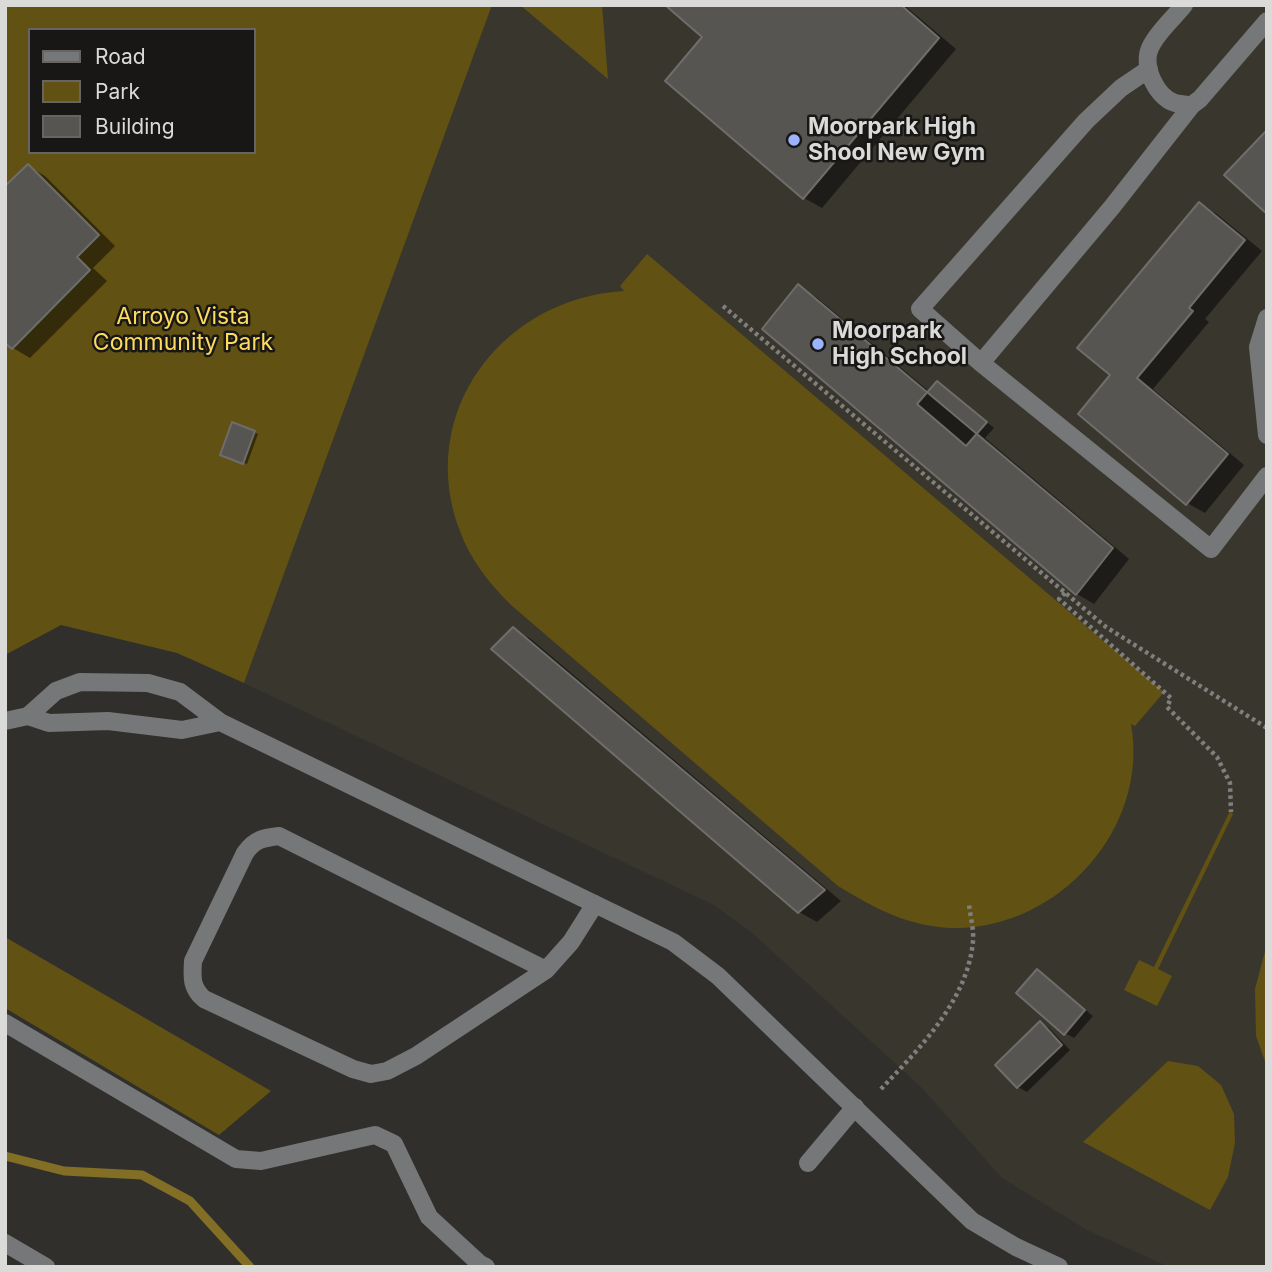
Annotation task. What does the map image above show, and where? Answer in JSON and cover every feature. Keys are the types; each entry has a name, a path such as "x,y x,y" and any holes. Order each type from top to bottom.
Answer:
{"street":[{"path":"1185,5 1150,48 1147,60 1157,88 1173,103 1192,105"},
{"path":"981,363 1112,207 1192,105 1267,21"},
{"path":"1149,69 1121,89 1086,121 920,309 981,363 1211,549 1267,476"},
{"path":"1267,318 1258,347 1267,435"},
{"path":"5,721 28,716 56,691 80,682 148,683 180,692 219,722 673,942 718,976 972,1221 1016,1247 1059,1267"},
{"path":"28,716 49,723 107,720 182,730 219,722"},
{"path":"546,971 279,836 261,838 245,853 192,961 191,981 196,992 204,999 353,1069 372,1074 387,1071 416,1056 546,971 571,942 595,904"},
{"path":"5,1023 236,1159 261,1161 375,1135 394,1144 429,1217 486,1267"},
{"path":"808,1163 855,1107"},
{"path":"5,1243 46,1267"}],"path":[{"path":"723,306 1106,627 1267,728"},
{"path":"1065,593 1059,599 1171,698 1167,707 1217,757 1230,783 1231,812"},
{"path":"881,1089 934,1032 963,979 973,941 969,904"}],"shaded area":[{"name":"Moorpark High School","path":"492,5 1267,5 1267,1267 1169,1267 1087,1230 1002,1178 920,1086 751,932 714,905 244,683"}],"green space":[{"name":"Arroyo Vista Community Park","path":"5,5 492,5 244,683 177,653 61,625 5,655"},
{"path":"520,5 602,5 608,79"},
{"path":"647,254 1164,692 1135,726 1131,724 1133,763 1126,801 1110,835 1088,866 1060,892 1027,912 990,924 951,928 905,920 865,902 838,886 511,605 475,562 460,531 449,487 449,445 460,405 479,369 507,339 541,315 580,298 624,291 620,286"},
{"path":"1230,811 1233,814 1158,969 1172,976 1157,1006 1124,990 1139,960 1154,967"},
{"path":"5,937 271,1091 219,1135 5,1008"},
{"path":"1267,944 1267,1067 1256,1036 1255,989"},
{"path":"1168,1061 1198,1066 1221,1085 1234,1114 1235,1143 1228,1177 1210,1210 1083,1142"}],"building":[{"name":"Moorpark High Shool New Gym","path":"665,5 901,5 939,38 803,199 665,81 702,37"},
{"path":"1267,130 1267,214 1224,175"},
{"path":"28,164 99,235 77,257 90,270 12,349 5,343 5,186"},
{"path":"1199,202 1245,240 1189,308 1193,311 1137,378 1228,454 1186,505 1078,414 1110,375 1077,348"},
{"path":"798,284 1113,548 1076,595 762,329"},
{"path":"937,381 987,422 966,446 917,404"},
{"path":"232,422 255,431 243,464 220,455"},
{"path":"513,627 825,890 798,913 491,649"},
{"path":"1037,969 1085,1010 1064,1035 1016,993"},
{"path":"1040,1021 1062,1045 1017,1088 995,1065"}],"waterway":[{"path":"5,1156 64,1171 142,1175 190,1201 250,1267"}],"place":[{"name":"Moorpark High Shool New Gym","path":"794,140"},
{"name":"Moorpark High School","path":"818,344"}]}
